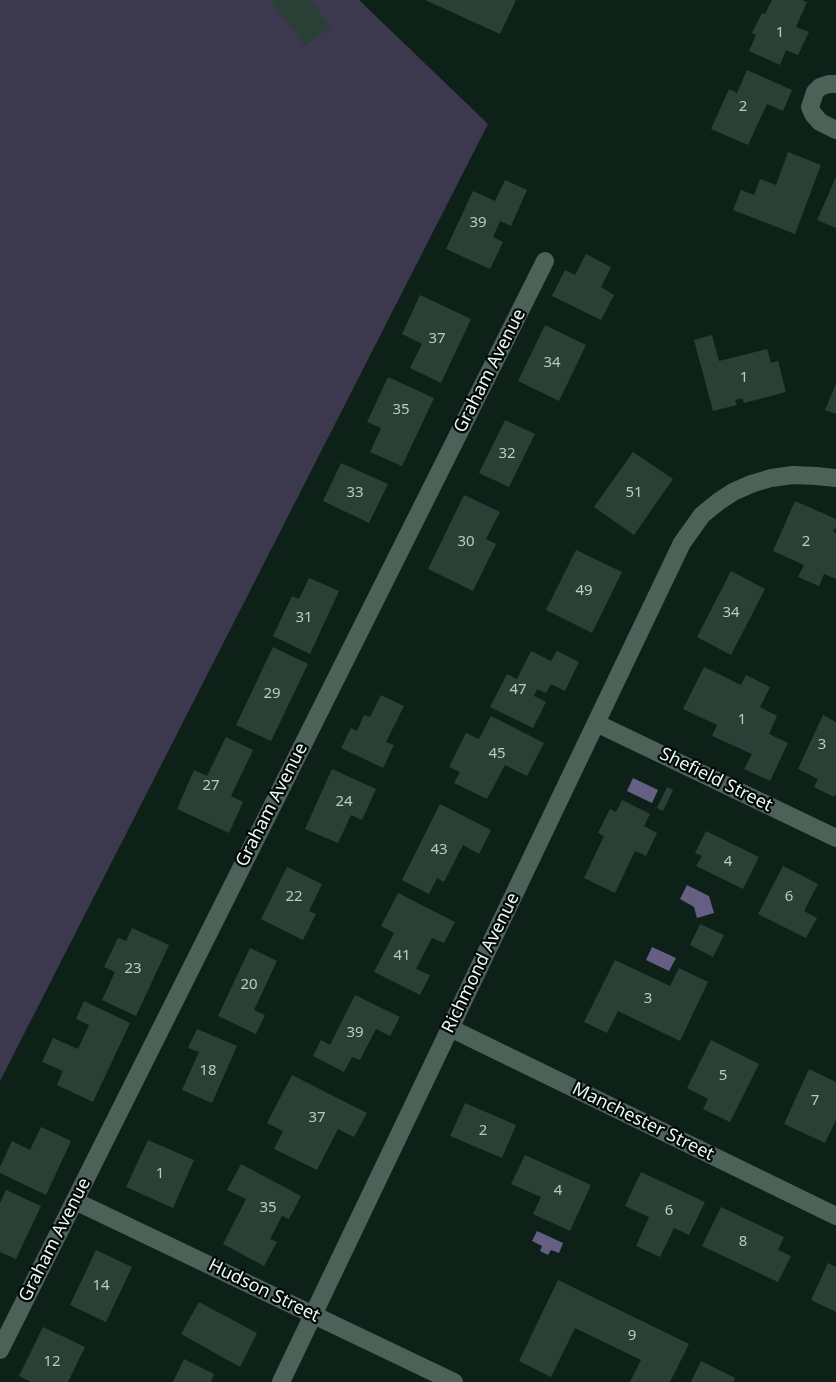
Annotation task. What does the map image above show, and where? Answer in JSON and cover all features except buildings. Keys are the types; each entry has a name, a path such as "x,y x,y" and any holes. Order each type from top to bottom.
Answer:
{"street":[{"path":"836,84 820,87 815,92 810,107 820,122 836,130"},
{"name":"Graham Avenue","path":"0,1350 545,261"},
{"name":"Richmond Avenue","path":"281,1382 682,543 690,530 710,509 733,492 751,484 793,475 836,478"},
{"name":"Shefield Street","path":"596,723 836,838"},
{"name":"Manchester Street","path":"450,1028 836,1216"},
{"name":"Hudson Street","path":"75,1201 454,1382"}],"shaded area":[{"path":"0,0 359,0 488,124 0,1081"},
{"path":"633,778 658,790 652,803 627,791"},
{"path":"687,885 709,896 714,913 697,918 694,907 680,899"},
{"path":"652,947 676,958 669,971 646,960"},
{"path":"537,1231 563,1243 559,1253 551,1250 548,1255 540,1251 542,1246 532,1241"}]}
